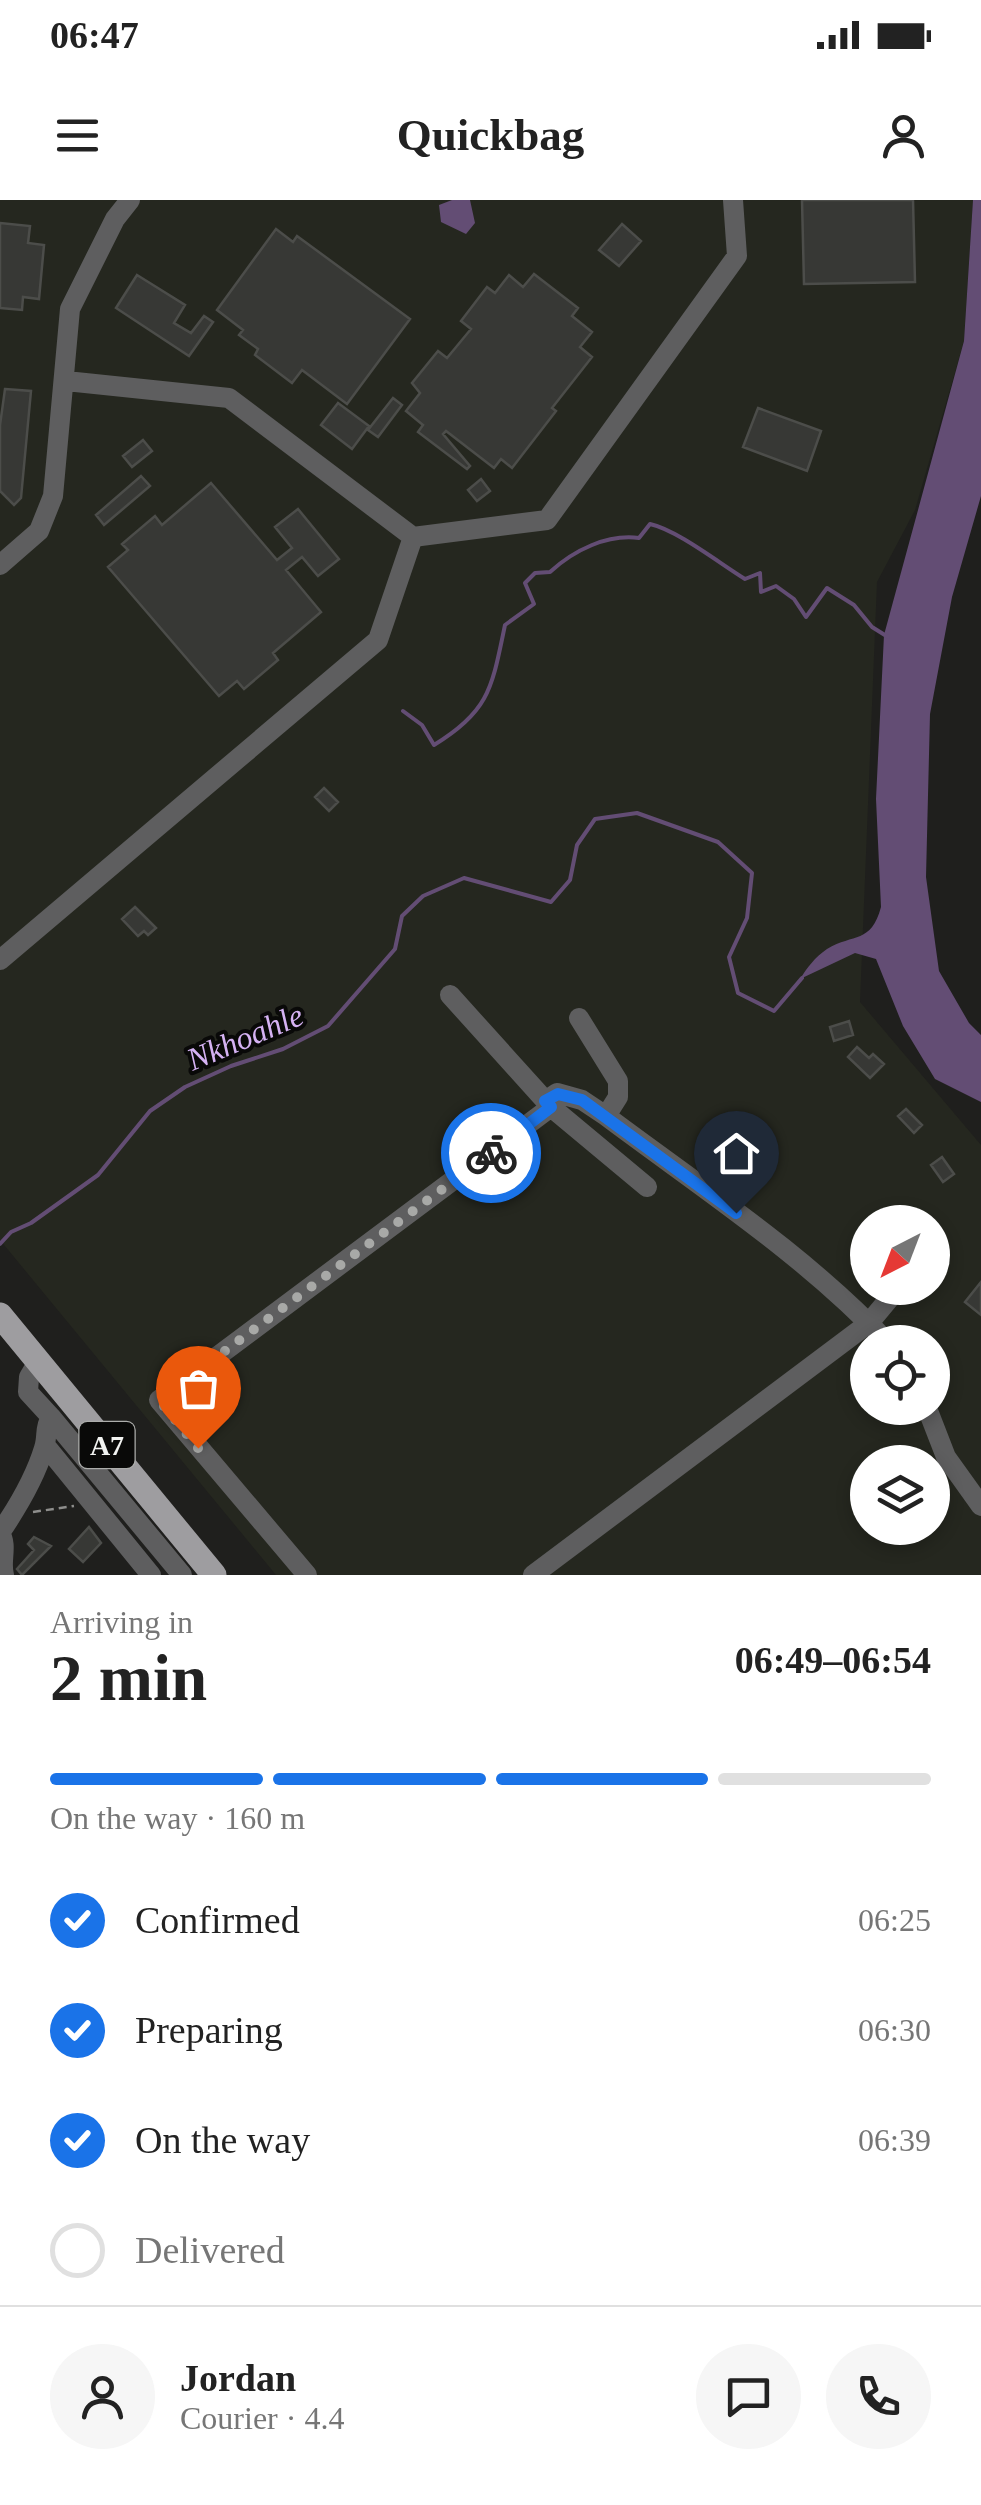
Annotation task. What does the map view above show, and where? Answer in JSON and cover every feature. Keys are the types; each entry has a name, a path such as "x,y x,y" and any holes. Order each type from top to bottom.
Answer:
{"main road":[{"name":"A7","path":"0,1315 214,1575"}],"street":[{"path":"0,565 39,531 53,496 70,308 115,219 130,200"},
{"path":"66,381 229,398 413,537 547,520 737,256 733,200"},
{"path":"0,960 378,640 413,537"},
{"path":"450,996 548,1104 648,1188"},
{"path":"579,1018 618,1081 618,1097 606,1116"},
{"path":"307,1575 159,1400 558,1094 582,1100 606,1116 791,1254 869,1323"},
{"path":"533,1575 869,1323 884,1305"},
{"path":"39,1360 29,1377 28,1392 182,1575"},
{"path":"4,1575 0,1568 4,1539 0,1534 46,1445 46,1425 51,1417"},
{"path":"934,1425 946,1457 981,1506"},
{"path":"46,1445 151,1575"}],"path":[{"path":"16,1509 32,1512 76,1506 88,1498"}],"shaded area":[{"path":"0,200 973,200 964,341 915,510 877,582 860,1002 981,1145 981,1575 276,1575 0,1240"},
{"path":"470,200 475,223 466,234 441,222 439,205"},
{"path":"973,200 981,200 981,496 952,597 930,714 926,877 939,971 969,1023 981,1035 981,1102 935,1079 903,1026 876,959 855,953 800,979 827,949 867,932 881,907 876,799 884,635 964,341"}],"building":[{"path":"802,200 913,200 915,282 804,284"},
{"path":"0,223 30,226 28,243 44,245 39,299 23,297 22,310 0,308"},
{"path":"622,224 641,241 619,266 599,250"},
{"path":"276,229 293,242 297,236 410,319 347,404 302,370 292,383 255,355 258,349 239,335 243,330 217,310"},
{"path":"534,274 578,308 572,316 592,332 580,347 592,357 512,468 501,459 494,468 446,431 443,434 470,466 467,469 418,432 423,425 406,411 420,393 412,383 438,351 447,358 471,329 461,321 487,287 495,293 509,275 523,287"},
{"path":"137,275 185,305 174,323 191,333 204,316 213,322 189,356 116,308"},
{"path":"5,389 31,391 21,498 14,505 0,491 0,425"},
{"path":"393,398 402,405 378,437 368,430"},
{"path":"338,403 369,426 352,449 321,425"},
{"path":"758,408 821,431 807,471 743,447"},
{"path":"143,440 152,451 132,467 123,456"},
{"path":"141,476 150,486 104,525 96,515"},
{"path":"481,479 490,491 477,501 468,490"},
{"path":"211,483 277,560 292,548 275,527 298,509 339,559 318,576 302,557 286,570 321,612 273,653 278,660 244,689 237,681 219,696 108,567 128,550 122,544 155,516 162,525"},
{"path":"324,788 338,802 329,811 315,797"},
{"path":"135,907 156,928 148,935 144,931 138,936 122,919"},
{"path":"849,1021 853,1035 834,1041 830,1027"},
{"path":"857,1047 884,1064 870,1078 848,1057"},
{"path":"906,1109 922,1125 914,1133 898,1116"},
{"path":"942,1157 954,1174 943,1182 931,1165"},
{"path":"981,1282 981,1315 965,1302"},
{"path":"89,1527 101,1543 83,1562 69,1549"},
{"path":"34,1537 51,1546 22,1575 17,1569 34,1550 28,1544"}],"waterway":[{"path":"403,711 422,725 434,745 453,733 486,696 505,625 534,604 525,583 535,573 550,572 592,545 639,538 650,524 685,540 745,579 760,573 761,592 776,586 794,599 806,617 827,588 854,605 872,627 888,637"},
{"name":"Nkhoahle","path":"0,1244 11,1232 31,1223 98,1175 150,1111 185,1087 283,1049 328,1026 395,949 402,916 423,896 464,878 551,902 570,880 577,845 595,819 637,813 718,842 752,873 747,918 729,957 738,993 774,1011 802,978"}],"way so far":[{"path":"198,1448 159,1400 491,1153"}],"route":[{"path":"491,1153 551,1107 545,1101 558,1094 582,1100 606,1116 736,1213"}]}
